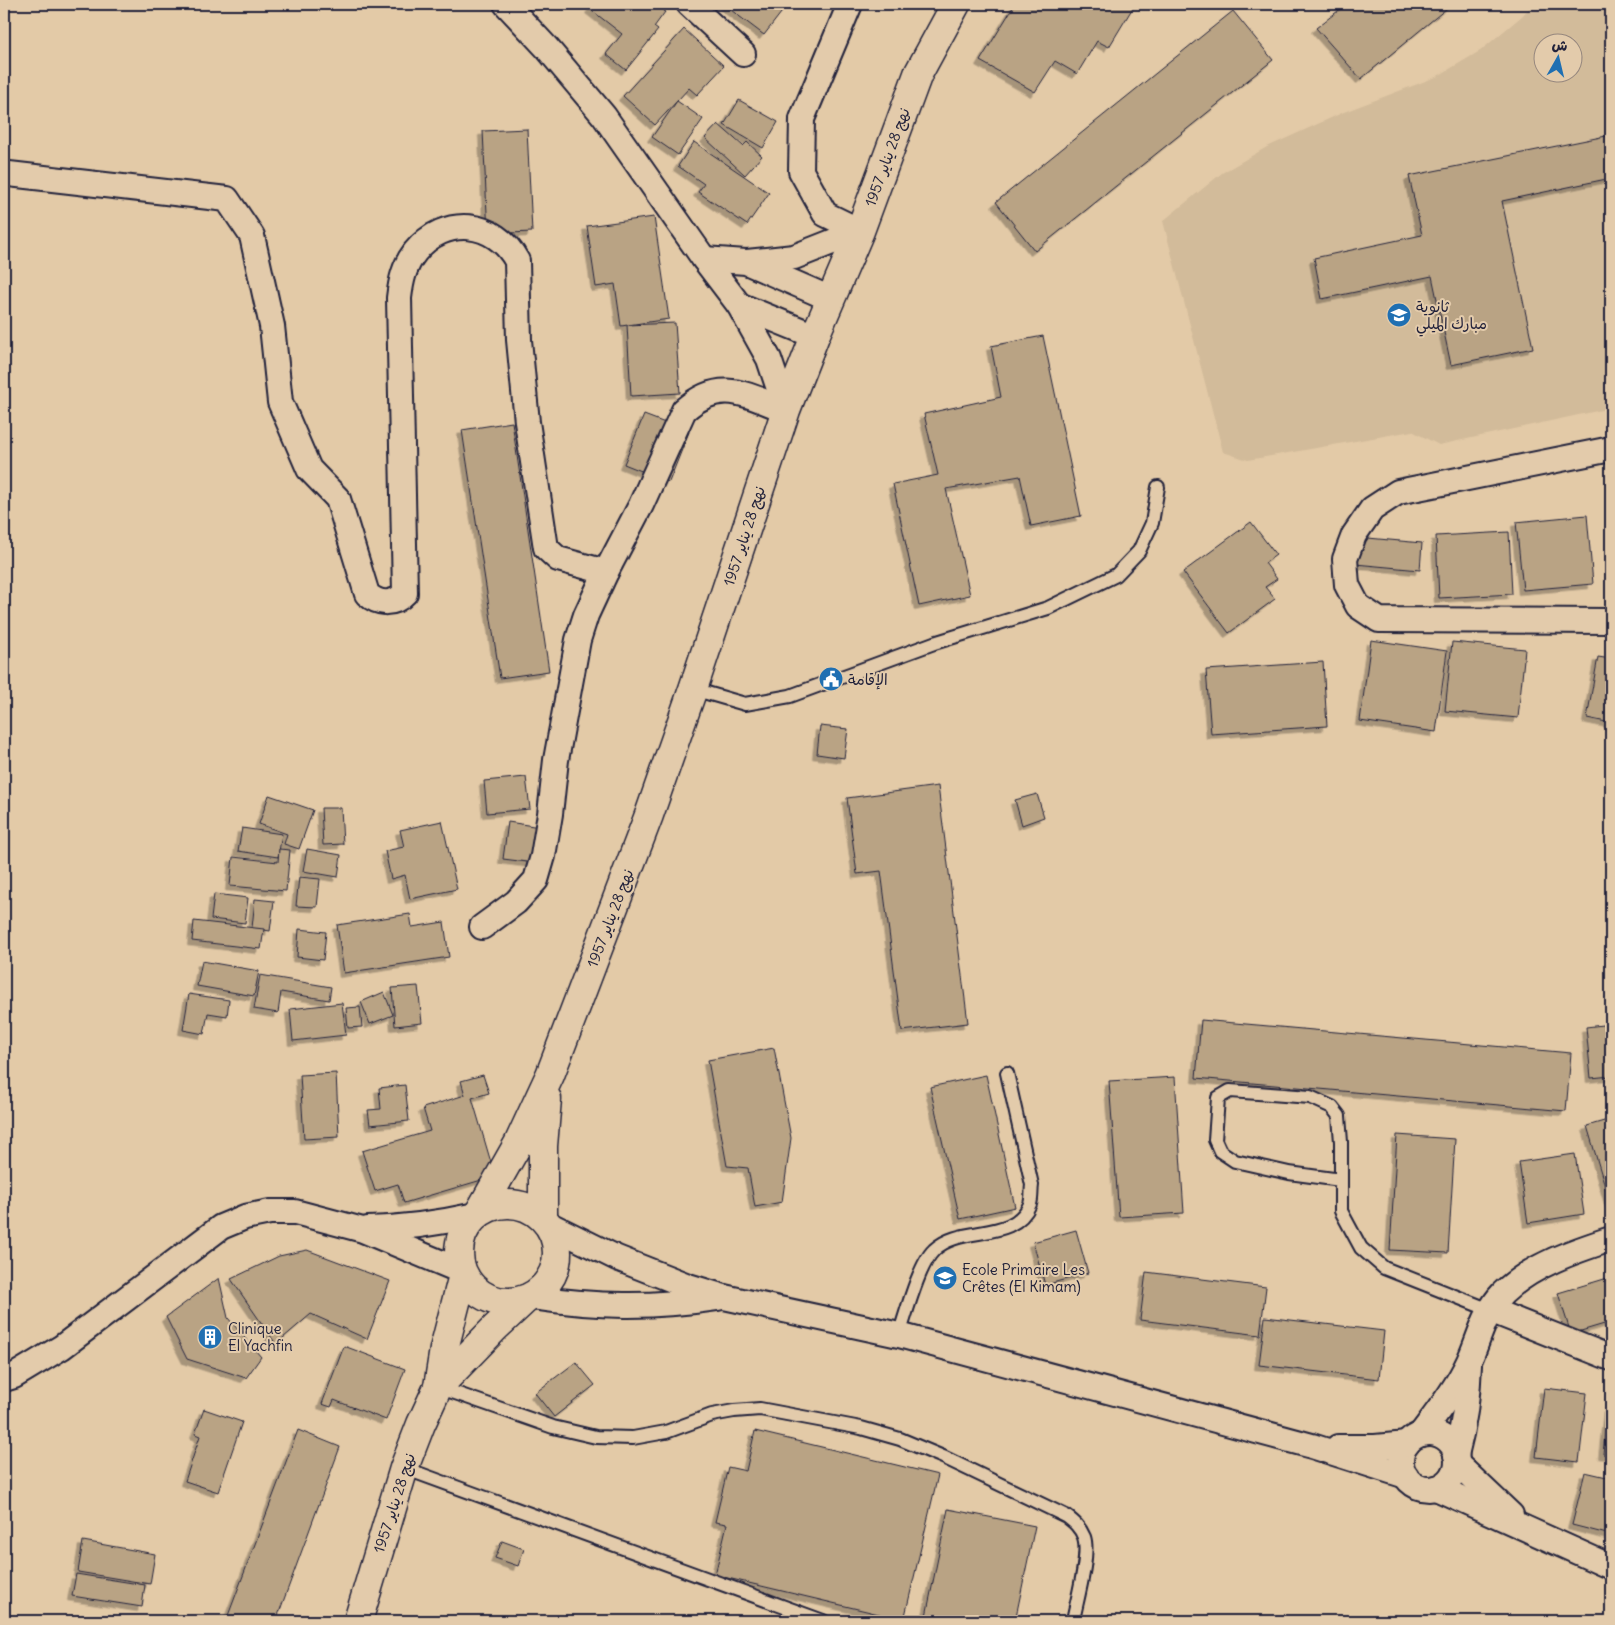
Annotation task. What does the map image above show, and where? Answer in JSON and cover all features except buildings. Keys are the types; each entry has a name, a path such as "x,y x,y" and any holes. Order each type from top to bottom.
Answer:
{"street":[{"path":"506,4 547,48 604,116 704,259 739,305 769,359 786,410"},
{"path":"689,4 743,54"},
{"path":"850,4 802,119 801,171 825,214 860,231"},
{"name":"نهج 28 يناير 1957","path":"478,1213 518,1144 550,1075 645,824 693,689 786,410 860,231 918,74 956,4"},
{"path":"9,174 227,199 252,236 272,326 280,402 308,469 338,499 367,594 376,600 386,603 397,600 405,593 400,338 401,282 407,266 416,251 428,240 443,231 467,226 480,228 492,233 511,250 517,261 519,340 527,422 546,548 558,559 606,572"},
{"path":"704,259 746,262 794,256 860,231"},
{"path":"746,262 831,299"},
{"path":"739,305 815,336"},
{"path":"482,927 516,902 536,880 545,848 556,760 578,640 586,615 641,505 684,410 702,397 725,391 736,392 786,410"},
{"path":"1611,449 1398,492 1372,509 1354,535 1345,560 1347,585 1358,606 1379,620 1611,621"},
{"name":"نهج 28 يناير 1957","path":"546,1221 543,1146 550,1075"},
{"path":"363,1230 439,1223 478,1213 496,1205 513,1203 529,1208 546,1221 626,1261 688,1286 724,1297 899,1334 1312,1446 1406,1476 1419,1487 1428,1489 1442,1486 1453,1477 1464,1424 1469,1360"},
{"path":"4,1379 14,1376 62,1347 221,1227 245,1217 270,1212 295,1212 363,1230 462,1273"},
{"path":"478,1213 466,1226 459,1240 458,1256 462,1273 474,1289 490,1299 507,1303 528,1298 542,1289 551,1277 556,1264 558,1250 554,1236 546,1221"},
{"path":"1406,1476 1402,1457 1453,1388 1469,1360 1490,1310 1504,1293 1527,1274 1572,1251 1611,1239"},
{"name":"نهج 28 يناير 1957","path":"358,1621 404,1468 438,1387 444,1350 462,1273"},
{"path":"528,1298 608,1306 637,1306 685,1303 724,1297"},
{"name":"نهج 28 يناير 1957","path":"438,1387 478,1345 528,1298"},
{"path":"1490,1310 1611,1358"},
{"path":"1312,1446 1375,1447 1439,1435 1453,1447 1456,1460 1526,1528"},
{"path":"1436,1488 1611,1567"}],"lane":[{"path":"693,689 745,704 790,696 934,643 1048,608 1116,575 1140,551 1152,523 1158,487"},
{"path":"899,1334 925,1260 934,1249 944,1242 958,1237 1008,1226 1022,1217 1030,1202 1032,1185 1007,1073"},
{"path":"1341,1180 1289,1173 1234,1161 1220,1151 1215,1140 1218,1098 1230,1092 1310,1097 1332,1107 1339,1116 1342,1211 1361,1248 1384,1268 1490,1310"},
{"path":"438,1387 553,1427 596,1437 633,1438 666,1432 712,1415 760,1409 861,1428 900,1439 943,1457 1058,1512 1078,1525 1084,1537 1086,1551 1073,1620"},
{"path":"404,1468 823,1621"}],"shaded area":[{"name":"ثانوية مبارك الميلي","path":"1533,4 1611,4 1611,408 1439,445 1412,431 1248,460 1223,452 1163,221 1222,173 1267,147 1344,112 1436,77 1480,51 1522,16"}],"place":[{"name":"ثانوية مبارك الميلي","path":"1399,315"},
{"name":"الإقامة","path":"831,679"},
{"name":"Ecole Primaire Les Crêtes (El Kimam)","path":"945,1278"},
{"name":"Clinique El Yachfin","path":"210,1337"}]}
